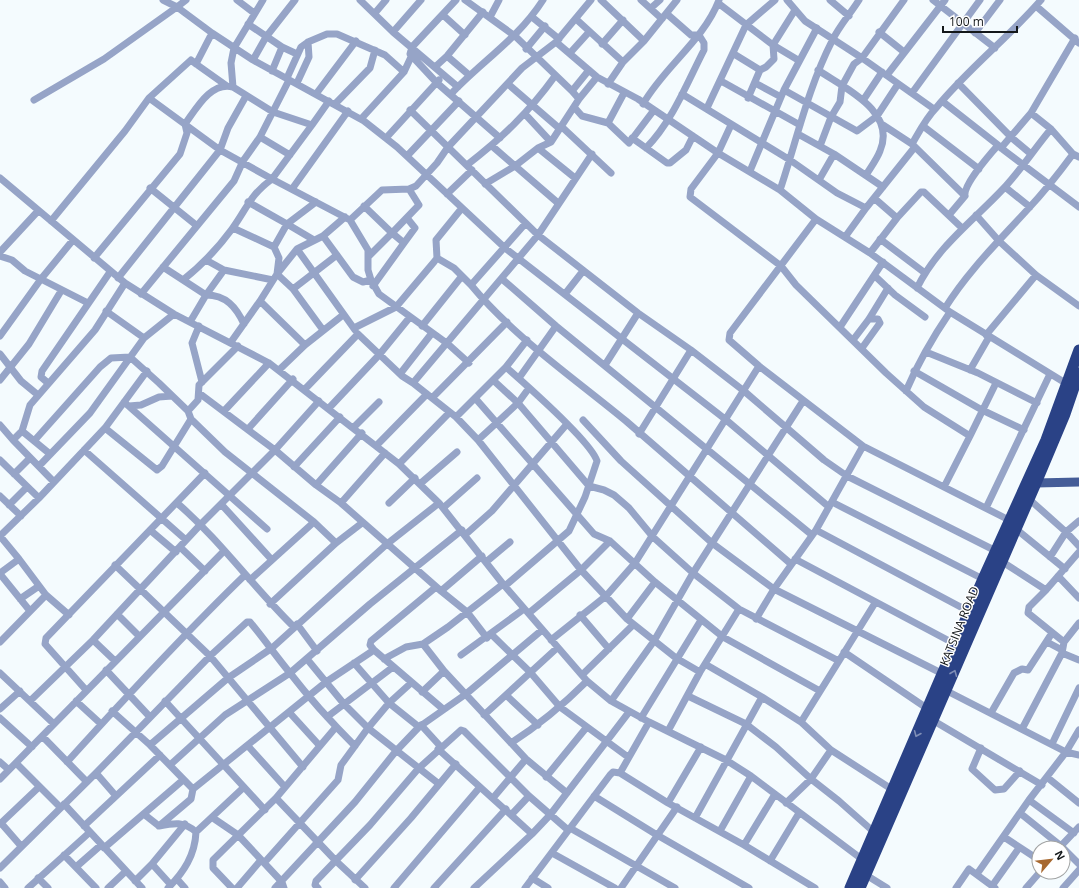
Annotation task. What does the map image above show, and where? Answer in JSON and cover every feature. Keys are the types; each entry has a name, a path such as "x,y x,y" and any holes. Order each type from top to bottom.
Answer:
{"highway":[{"path":"850,888 868,857 875,833 983,579 996,551 1013,524 1032,481 1079,350"},
{"name":"KATSINA ROAD","path":"860,888 866,875 868,857 892,812 934,721 1001,561 1013,524 1029,499 1032,481 1064,414 1079,373"}],"main road":[{"path":"1032,481 1079,482"}],"street":[{"path":"163,0 177,7 212,33 253,60 348,111 386,138 408,156 505,248 622,337 725,419 768,456 831,504 983,579"},
{"path":"34,100 104,59 186,0"},
{"path":"237,0 254,13"},
{"path":"230,86 231,63 234,48 263,0"},
{"path":"253,60 266,37 295,0"},
{"path":"360,0 393,32 458,87"},
{"path":"374,13 386,0"},
{"path":"360,119 404,72 411,57 410,51 412,47 456,0"},
{"path":"465,0 515,36 526,49 579,99"},
{"path":"490,17 499,0"},
{"path":"451,94 469,76 515,36 532,17 543,0"},
{"path":"231,342 277,274 297,249 323,236 364,206 382,190 409,189 416,186 437,163 448,147 522,68 537,59 557,41 591,0"},
{"path":"601,0 644,41"},
{"path":"641,0 691,34 699,35"},
{"path":"651,8 660,0"},
{"path":"608,84 623,62 644,41 677,0"},
{"path":"707,108 734,54 746,25 776,0"},
{"path":"787,0 805,21 862,58 934,109"},
{"path":"830,0 849,16"},
{"path":"780,190 798,134 806,101 818,70 833,39 859,0"},
{"path":"820,146 831,117 840,102 842,86 854,64 862,58 879,32 904,0"},
{"path":"933,0 995,48"},
{"path":"864,99 945,0"},
{"path":"912,93 980,0"},
{"path":"975,33 1000,0"},
{"path":"845,237 913,146 934,109 958,83 1042,0"},
{"path":"393,32 419,1"},
{"path":"643,104 653,87 699,35 719,1 746,25 772,45 798,60"},
{"path":"949,215 965,196 965,189 979,169 1000,147 1012,138 1031,113 1077,40 1036,6"},
{"path":"748,98 760,70 766,67 774,59 772,45 795,10"},
{"path":"435,67 483,12"},
{"path":"443,15 464,35"},
{"path":"532,17 545,26 557,41 597,77 624,93 638,99 643,104 718,153 780,190 816,219 870,253 948,310 1067,384"},
{"path":"576,19 623,62"},
{"path":"602,44 623,20"},
{"path":"248,24 282,47 297,54"},
{"path":"526,49 545,26"},
{"path":"750,171 798,60 817,28"},
{"path":"570,53 589,32"},
{"path":"879,32 904,52"},
{"path":"196,64 212,33"},
{"path":"141,294 196,225 234,181 243,161 260,137 273,112 288,79 297,54 308,42 327,34 337,34 356,41 385,55 404,72"},
{"path":"646,148 657,137 668,119 704,50 704,43 699,35"},
{"path":"316,94 356,41"},
{"path":"297,83 309,57 308,42"},
{"path":"272,70 282,47"},
{"path":"183,280 206,260 233,228 248,202 260,188 272,179 312,125 332,102 366,73 373,61 375,50"},
{"path":"734,54 760,70"},
{"path":"373,61 385,55"},
{"path":"446,56 469,76"},
{"path":"411,57 437,83 500,138"},
{"path":"51,221 125,131 149,98 191,60 273,112 312,125"},
{"path":"572,91 589,70"},
{"path":"818,70 864,99 883,125 913,146 965,196"},
{"path":"386,138 443,75"},
{"path":"447,194 469,168 525,114 555,76"},
{"path":"597,77 574,107 582,116 608,123 629,143 654,110"},
{"path":"721,81 748,98 800,125"},
{"path":"755,83 806,101 857,131 877,116 898,84"},
{"path":"958,83 1012,138 1031,154"},
{"path":"508,84 534,104 592,154 611,173"},
{"path":"184,124 205,97 218,88 230,86"},
{"path":"608,123 624,93"},
{"path":"682,94 790,160 837,193 866,208"},
{"path":"118,278 220,150 228,128 246,96"},
{"path":"149,98 220,150 243,161 272,179 347,219 368,250 368,270 372,283 379,294 448,344 469,362"},
{"path":"485,184 515,166 538,148 551,142 579,99"},
{"path":"408,156 459,101"},
{"path":"942,101 1079,207"},
{"path":"410,110 432,130 525,224 538,235 638,313 691,350 744,391 824,460 847,476 996,551"},
{"path":"292,189 348,111"},
{"path":"906,391 914,371 926,352 948,310 958,287 1076,155 1051,128 1031,113"},
{"path":"525,114 551,142"},
{"path":"94,258 150,188 180,154 187,133 184,124"},
{"path":"731,125 718,153 691,189 690,197 781,266 796,285 906,391 930,411 970,436"},
{"path":"866,175 880,150 884,136 883,125"},
{"path":"923,126 979,169"},
{"path":"917,288 925,273 962,228 1005,187 1051,128"},
{"path":"798,134 834,154 883,187"},
{"path":"632,138 667,163 670,163 686,150 693,136"},
{"path":"260,137 290,154"},
{"path":"492,146 558,203"},
{"path":"538,148 575,178"},
{"path":"413,383 448,344 538,235 592,154"},
{"path":"819,180 834,154"},
{"path":"0,178 125,284 174,314 231,342 269,363 362,433 399,464 421,483 441,506 557,648 584,678 610,701 726,760 751,776 799,813 868,857"},
{"path":"1005,187 1030,207"},
{"path":"150,188 174,209 196,225"},
{"path":"369,256 418,205 409,189"},
{"path":"870,253 880,239 921,192 924,192 962,228"},
{"path":"874,198 898,218"},
{"path":"248,202 314,240"},
{"path":"274,247 287,224 316,202"},
{"path":"364,206 404,243"},
{"path":"354,328 396,307 437,258 436,240 462,208"},
{"path":"0,252 38,211"},
{"path":"976,215 998,241 1036,275 1079,306"},
{"path":"372,283 415,228 407,218"},
{"path":"816,219 730,333 729,340 803,401 863,446 986,508 1013,524 1065,569"},
{"path":"471,285 525,224"},
{"path":"233,228 274,247 279,258 277,274"},
{"path":"323,236 353,278 363,282 372,283"},
{"path":"880,239 925,273"},
{"path":"0,336 41,279 73,240"},
{"path":"297,249 358,334 400,374 456,417 478,440 581,570 633,626 676,658 700,672"},
{"path":"293,289 337,255"},
{"path":"0,256 12,260 25,271 61,291 88,303"},
{"path":"437,258 454,268 484,301 527,340 731,514 793,561 955,644"},
{"path":"206,260 224,270 273,280"},
{"path":"840,327 883,262"},
{"path":"163,267 206,295 216,295 234,305 244,324"},
{"path":"190,322 206,295 224,270"},
{"path":"565,294 584,271"},
{"path":"48,384 43,380 40,374 110,272"},
{"path":"277,274 293,289 324,330"},
{"path":"970,370 988,336 1036,275"},
{"path":"422,326 462,276"},
{"path":"875,276 925,317"},
{"path":"502,279 556,326 707,449 814,533 970,612"},
{"path":"13,440 22,431 28,409 38,395 95,330 125,284"},
{"path":"853,340 869,319 888,288"},
{"path":"0,380 11,368 46,317 61,291"},
{"path":"260,301 305,345"},
{"path":"106,311 144,338"},
{"path":"605,365 638,313"},
{"path":"39,466 90,413 144,338 174,314"},
{"path":"279,370 305,345 343,314"},
{"path":"329,408 379,355 410,317"},
{"path":"862,348 880,323 878,319 869,319"},
{"path":"377,446 429,396 469,362 507,322"},
{"path":"199,326 192,343 202,382"},
{"path":"519,378 556,326"},
{"path":"400,374 432,333"},
{"path":"305,389 358,334"},
{"path":"456,417 506,367 527,340"},
{"path":"188,411 198,400 198,387 238,346"},
{"path":"639,434 691,350"},
{"path":"926,352 970,370 1037,403"},
{"path":"0,354 21,381 38,395"},
{"path":"34,441 100,367 111,358 130,357 147,371 188,411 191,419 225,452 314,522 336,543"},
{"path":"224,411 269,363"},
{"path":"550,640 606,596 635,563 672,507 688,476 707,449 759,366"},
{"path":"384,659 406,647 423,644 468,612 558,542 569,531 578,516 597,460 596,456 567,424 506,367"},
{"path":"69,615 46,595 19,558 0,536 39,498 127,404 147,371"},
{"path":"914,371 982,410 1024,430"},
{"path":"986,508 1050,374"},
{"path":"248,429 292,380"},
{"path":"493,380 518,402 589,486 604,490 629,508 653,537 693,573 738,609 840,661"},
{"path":"944,487 996,383"},
{"path":"478,440 518,402 529,388"},
{"path":"199,393 248,429 316,485 341,503 438,589 468,612 489,636 512,654 530,672 560,707 586,728 628,757"},
{"path":"127,404 141,405 159,397 172,396"},
{"path":"476,398 594,534 610,541 676,601 723,637 820,692"},
{"path":"30,701 64,666 93,640 201,524 251,472 275,450 319,401"},
{"path":"610,701 654,641 693,573 803,401"},
{"path":"354,427 379,402"},
{"path":"127,404 230,494 267,529"},
{"path":"399,464 449,413"},
{"path":"294,467 340,417"},
{"path":"105,428 157,470 162,466 191,419"},
{"path":"583,420 621,461 712,543 774,589 943,674"},
{"path":"170,765 225,715 290,673 370,604 492,510 515,486 567,424"},
{"path":"1,428 54,482"},
{"path":"22,431 50,454"},
{"path":"316,485 362,433"},
{"path":"756,619 774,589 814,533 863,446"},
{"path":"84,450 186,540"},
{"path":"421,483 457,452"},
{"path":"341,503 385,453"},
{"path":"14,474 30,458"},
{"path":"1,463 39,498"},
{"path":"86,690 44,641 115,564 205,473"},
{"path":"389,503 415,478"},
{"path":"150,745 228,678 272,648 387,544 441,506 476,478"},
{"path":"9,505 27,487"},
{"path":"1,498 21,516"},
{"path":"1029,499 1066,532 1079,546"},
{"path":"177,502 201,524 270,604 295,626 317,651"},
{"path":"221,504 272,560"},
{"path":"1050,557 1066,532 1079,521"},
{"path":"67,762 112,711 186,633 247,578 272,560 314,522"},
{"path":"270,604 336,543 362,523"},
{"path":"150,530 205,570"},
{"path":"461,655 527,611 581,570 610,541"},
{"path":"443,709 374,650 370,646 371,641 438,589 510,542"},
{"path":"0,779 139,636 224,552"},
{"path":"1064,642 1028,613 1028,610 1079,552"},
{"path":"19,558 0,573 30,611"},
{"path":"1001,561 1046,590"},
{"path":"115,564 139,589 210,656 303,767"},
{"path":"1058,576 1079,598"},
{"path":"627,619 654,582"},
{"path":"20,599 39,586"},
{"path":"0,642 46,595"},
{"path":"801,722 875,603"},
{"path":"668,731 700,672 723,637 738,609"},
{"path":"116,614 139,636"},
{"path":"580,615 609,649"},
{"path":"641,718 676,658 701,620"},
{"path":"0,868 96,773 134,732 210,656 247,622 250,622 327,717 355,746"},
{"path":"1022,729 1062,652 1064,642 1079,623"},
{"path":"510,743 538,726 560,707 609,649 633,626"},
{"path":"275,888 283,885 318,842 355,802 396,751 420,726 466,694 542,630"},
{"path":"992,713 1014,672 1022,669 1028,670 1052,633"},
{"path":"93,640 115,661"},
{"path":"1047,642 1062,652 1079,660"},
{"path":"423,644 444,671 510,743 546,777 567,793"},
{"path":"484,715 557,648"},
{"path":"159,826 191,799 193,790 223,764 248,746 326,682 374,650"},
{"path":"844,652 928,709"},
{"path":"307,659 344,704 368,728 418,769 439,784"},
{"path":"354,663 389,703 420,726 456,764 532,834"},
{"path":"705,664 762,697 801,722 831,750 893,790"},
{"path":"327,717 393,667"},
{"path":"106,670 150,717"},
{"path":"422,692 444,671"},
{"path":"0,673 54,724"},
{"path":"237,888 300,823 338,780 340,768 368,728 389,703 411,683"},
{"path":"1052,744 1079,688"},
{"path":"0,709 20,691"},
{"path":"947,691 1066,752 1079,755"},
{"path":"506,695 538,726"},
{"path":"688,696 746,724 776,747 811,780 839,801 875,833"},
{"path":"695,818 762,697"},
{"path":"76,701 101,724"},
{"path":"165,701 181,717 243,788 265,810"},
{"path":"112,711 150,745 193,790"},
{"path":"289,712 319,745"},
{"path":"474,888 532,834 550,815 629,712"},
{"path":"0,718 32,747"},
{"path":"934,721 1042,785"},
{"path":"620,773 649,722"},
{"path":"232,888 213,868 212,862 265,810 303,767 319,745 336,727"},
{"path":"546,777 586,728"},
{"path":"318,888 315,885 316,881 336,861 418,769 459,730 462,730 550,815 569,829 675,888"},
{"path":"977,874 1029,800 1048,778 1079,730"},
{"path":"43,736 87,782"},
{"path":"248,746 285,787"},
{"path":"668,803 701,747"},
{"path":"981,748 972,769 995,790 1004,789 1020,772"},
{"path":"786,803 811,780 831,750"},
{"path":"84,826 160,755"},
{"path":"493,798 526,759"},
{"path":"0,762 9,770"},
{"path":"16,764 39,787 84,826 142,888"},
{"path":"355,880 456,764"},
{"path":"524,888 613,772 620,773 668,803 720,831 815,888"},
{"path":"96,773 116,796"},
{"path":"720,831 751,776"},
{"path":"1048,778 1079,803"},
{"path":"76,867 145,814 183,780"},
{"path":"22,846 1,823 39,787"},
{"path":"394,888 480,787"},
{"path":"152,864 170,887 193,854 196,832 213,818 243,788"},
{"path":"744,845 775,794"},
{"path":"434,888 509,812 529,796"},
{"path":"594,796 657,835 750,888"},
{"path":"276,798 336,861 365,888"},
{"path":"1029,800 1076,830 1067,840"},
{"path":"621,888 635,865 676,807"},
{"path":"770,861 799,813"},
{"path":"1020,813 1052,840"},
{"path":"145,814 159,826"},
{"path":"213,818 238,836 283,885"},
{"path":"159,826 176,823 185,824 196,832"},
{"path":"135,881 152,864 185,824"},
{"path":"28,888 90,832"},
{"path":"1004,837 1031,855"},
{"path":"956,888 968,869 977,874 993,887 1019,848"},
{"path":"552,853 614,888"},
{"path":"64,855 96,888"},
{"path":"1071,857 1079,864"},
{"path":"1063,888 1079,870"},
{"path":"108,888 126,871"},
{"path":"866,875 887,888"},
{"path":"38,878 48,888"},
{"path":"532,878 548,888"},
{"path":"177,879 185,888"},
{"path":"1026,888 1033,880"},
{"path":"0,882 5,888"}]}
